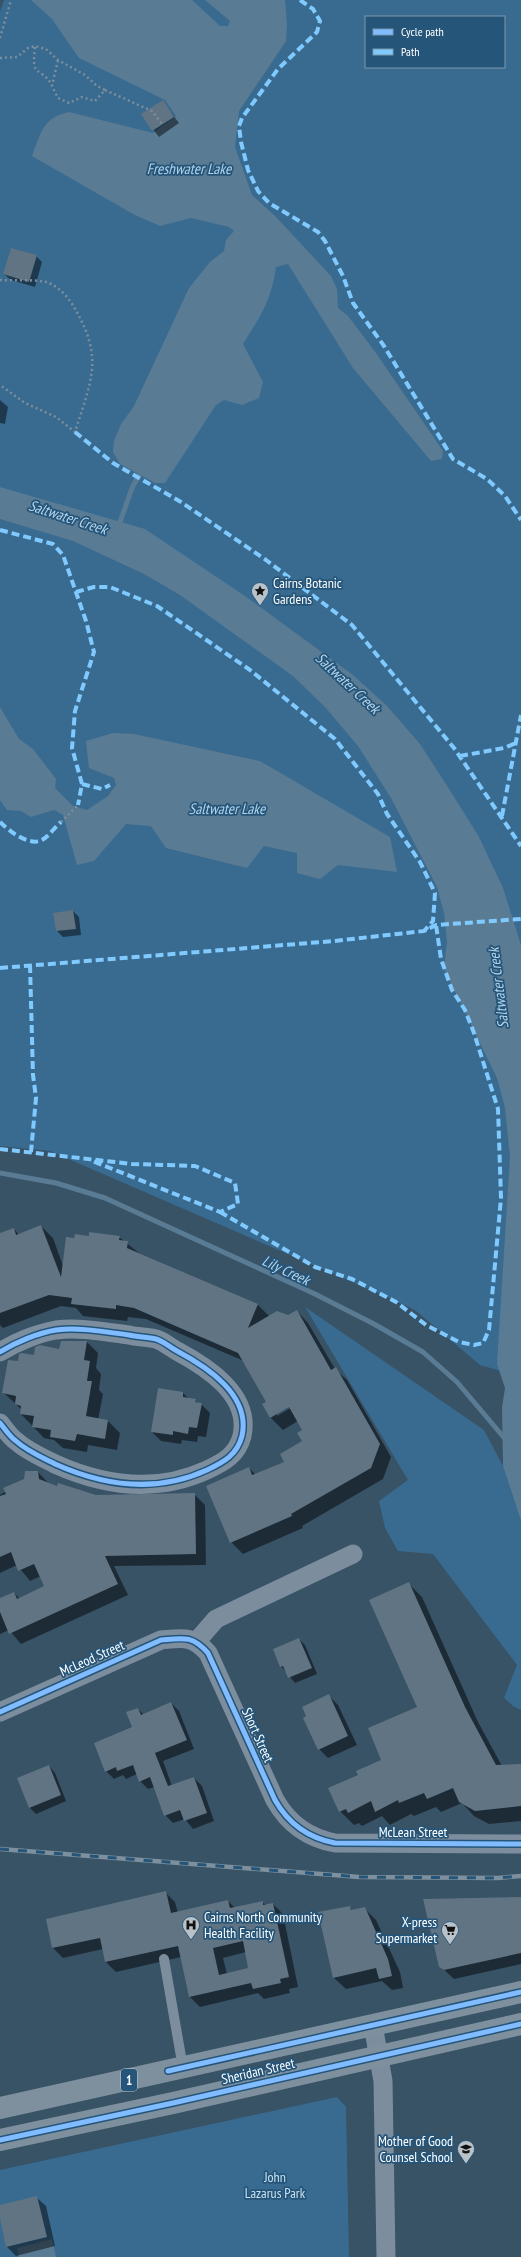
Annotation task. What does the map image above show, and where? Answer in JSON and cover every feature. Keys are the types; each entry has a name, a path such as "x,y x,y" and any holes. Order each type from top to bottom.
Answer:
{"highway":[{"name":"Sheridan Street","path":"0,2108 521,1992"},
{"name":"Sheridan Street","path":"0,2140 181,2101 521,2024"}],"street":[{"path":"0,1352 22,1341 55,1330 96,1331 156,1339 200,1363 229,1388 241,1412 242,1434 237,1450 225,1461 203,1472 155,1484 133,1485 107,1482 80,1475 50,1461 15,1441 0,1423"},
{"path":"196,1642 216,1619 353,1554"},
{"name":"McLeod Street","path":"0,1712 160,1640 186,1637 196,1642"},
{"name":"Short Street","path":"196,1642 208,1653 280,1809 287,1818 306,1833"},
{"name":"McLean Street","path":"306,1833 320,1840 335,1843 521,1844"},
{"path":"373,2025 380,2055 383,2081 386,2257"}],"lane":[{"path":"164,1959 183,2068"}],"path":[{"path":"0,38 11,0"},
{"path":"0,58 17,57 28,48 35,46 46,49 58,60 85,75 97,86 152,111 162,124"},
{"path":"35,46 33,63 36,72 48,78 58,98 69,103 82,97 95,101 105,90"},
{"path":"52,86 58,60"},
{"path":"0,280 46,282 55,287 71,301 84,324 93,348 93,372 75,432 56,416 26,403 0,385"},
{"path":"60,822 78,805"}],"green space":[{"name":"Cairns Botanic Gardens","path":"4,0 521,0 521,1377 480,1365 415,1310 389,1298 50,1151 0,1146 0,12"},
{"path":"305,1307 484,1430 503,1466 521,1521 521,1710 513,1706 504,1698 517,1665 433,1554 398,1551 385,1528 379,1501 408,1480"},
{"name":"John Lazarus Park","path":"337,2097 346,2107 349,2257 0,2257 0,2170"}],"water":[{"name":"Freshwater Lake","path":"31,0 192,0 220,26 228,26 230,21 205,0 285,0 287,25 286,41 239,111 235,147 252,195 276,217 331,276 337,289 338,308 348,316 376,353 443,451 442,459 431,461 353,368 288,264 276,267 268,299 260,316 243,344 263,382 259,398 242,405 224,400 216,405 165,483 155,483 120,464 113,452 114,441 121,424 134,406 189,288 210,262 224,251 226,240 234,231 229,227 191,218 160,226 133,214 32,156 41,134 48,122 53,118 69,112 153,133 176,116 165,100 79,58 52,19"},
{"name":"Saltwater Creek","path":"0,487 145,529 245,596 353,675 387,706 420,744 479,837 503,888 521,945 521,1521 503,1466 502,1407 505,1388 497,1364 510,1157 505,1108 497,1078 444,969 447,942 444,913 437,887 391,798 358,746 325,707 293,676 180,595 144,574 73,541 0,519"},
{"name":"Saltwater Lake","path":"0,707 19,739 33,749 56,779 55,788 73,806 87,810 108,796 116,785 114,778 89,768 86,741 113,733 134,734 260,761 390,837 397,872 338,865 320,879 297,873 297,853 264,846 247,868 166,848 151,826 126,824 94,861 77,865 63,815 54,810 31,817 21,811 7,810 0,800"},
{"path":"52,2239 56,2257 19,2257 17,2248"}],"building":[{"path":"163,100 174,117 152,131 141,114"},
{"path":"11,248 37,255 29,282 3,274"},
{"path":"73,910 76,929 56,931 53,913"},
{"path":"41,1225 61,1277 66,1237 74,1238 75,1234 89,1236 89,1232 120,1236 119,1240 128,1241 127,1248 258,1304 248,1328 277,1311 288,1315 297,1310 331,1370 336,1367 380,1444 371,1468 291,1514 292,1516 230,1543 206,1486 249,1467 252,1475 284,1462 280,1454 302,1441 297,1433 302,1430 289,1407 270,1418 262,1404 266,1402 238,1353 134,1308 116,1305 116,1309 71,1304 72,1298 49,1295 0,1313 0,1233 14,1228 16,1235"},
{"path":"61,1341 87,1341 84,1360 90,1361 87,1381 92,1381 86,1416 108,1420 105,1439 77,1434 75,1441 50,1437 51,1430 32,1427 34,1416 20,1414 21,1406 15,1404 16,1396 2,1393 8,1360 18,1361 19,1354 22,1353 34,1355 35,1347 40,1345 59,1349"},
{"path":"158,1388 183,1392 183,1397 196,1399 195,1402 202,1403 197,1428 189,1427 188,1434 173,1431 173,1435 151,1432"},
{"path":"25,1471 38,1471 39,1479 57,1486 58,1483 96,1495 195,1493 196,1554 105,1556 118,1584 9,1634 0,1612 0,1598 14,1592 17,1599 44,1586 34,1564 18,1571 11,1552 0,1557 0,1496 6,1494 3,1488 24,1479"},
{"path":"409,1582 465,1707 496,1765 521,1764 521,1806 475,1811 459,1802 453,1788 427,1799 424,1793 399,1803 398,1800 375,1812 371,1801 348,1813 346,1809 339,1812 328,1788 358,1775 356,1771 381,1760 368,1728 417,1707 369,1600"},
{"path":"299,1638 312,1668 288,1678 283,1666 280,1667 273,1649"},
{"path":"329,1694 348,1736 318,1750 303,1718 306,1716 302,1707"},
{"path":"171,1702 187,1740 155,1753 168,1786 194,1777 207,1813 184,1821 180,1810 164,1816 150,1777 139,1782 133,1765 117,1771 116,1767 105,1772 94,1743 132,1727 126,1712 138,1708 141,1715"},
{"path":"49,1765 61,1795 29,1808 17,1778"},
{"path":"166,1891 171,1913 228,1900 230,1908 263,1901 263,1905 273,1903 289,1977 280,1979 281,1983 253,1989 251,1983 189,1997 178,1946 105,1962 100,1938 52,1948 46,1919","holes":["243,1941 248,1968 219,1975 213,1948"]},
{"path":"521,1897 521,1953 444,1970 439,1967 423,1899"},
{"path":"350,1906 351,1910 365,1907 388,1959 392,1976 379,1979 376,1968 333,1978 318,1912"},
{"path":"37,2196 47,2237 6,2247 0,2218 0,2205"}],"waterway":[{"path":"120,522 132,488 139,475"},
{"name":"Lily Creek","path":"0,1173 56,1183 105,1198 315,1294 374,1324 423,1352 457,1382 506,1440"}],"railway":[{"path":"0,1849 359,1877 497,1878 521,1876"}],"marked path":[{"path":"300,0 313,9 320,21 317,32 278,69 242,118 239,126 241,142 248,170 258,191 269,203 318,232 325,241 343,276 353,303 384,346 453,459 487,479 505,496 521,520"},
{"path":"75,432 113,463 181,502 266,560 352,625 454,748 521,846"},
{"path":"0,530 53,544 63,555 86,621 94,652 75,711 72,748 82,784 78,805"},
{"path":"76,592 94,587 110,587 157,606 250,670 335,739 378,794 387,814 420,862 435,893 433,921 424,931"},
{"path":"502,816 521,715"},
{"path":"460,756 504,748 516,743"},
{"path":"82,784 102,789 110,785"},
{"path":"0,822 19,837 37,842 50,834 61,822"},
{"path":"0,968 334,941 424,931 436,925 521,919"},
{"path":"220,1212 315,1267 352,1279 396,1302 426,1325 459,1342 474,1345 483,1343 489,1330 501,1198 498,1109 474,1033 465,1010 452,990 441,959 436,925"},
{"path":"30,965 33,1075 36,1098 31,1152"},
{"path":"0,1149 132,1164 195,1166 235,1183 238,1204 220,1212 90,1160"}],"cycle path":[{"path":"0,1352 20,1341 49,1331 65,1329 92,1330 156,1339 201,1365 224,1384 233,1395 240,1408 243,1421 240,1443 233,1453 224,1461 207,1470 188,1477 169,1482 150,1484 111,1482 74,1472 34,1454 20,1445 0,1423"},
{"path":"0,1712 161,1640 181,1638 192,1640 208,1653 275,1800 286,1816 308,1833 325,1841 335,1843 521,1844"},
{"path":"168,2071 521,1992"},
{"path":"0,2140 173,2103 521,2024"}],"place":[{"name":"Cairns Botanic Gardens","path":"260,606"},
{"name":"Cairns North Community Health Facility","path":"191,1940"},
{"name":"X-press Supermarket","path":"450,1945"},
{"name":"Mother of Good Counsel School","path":"466,2164"}]}
